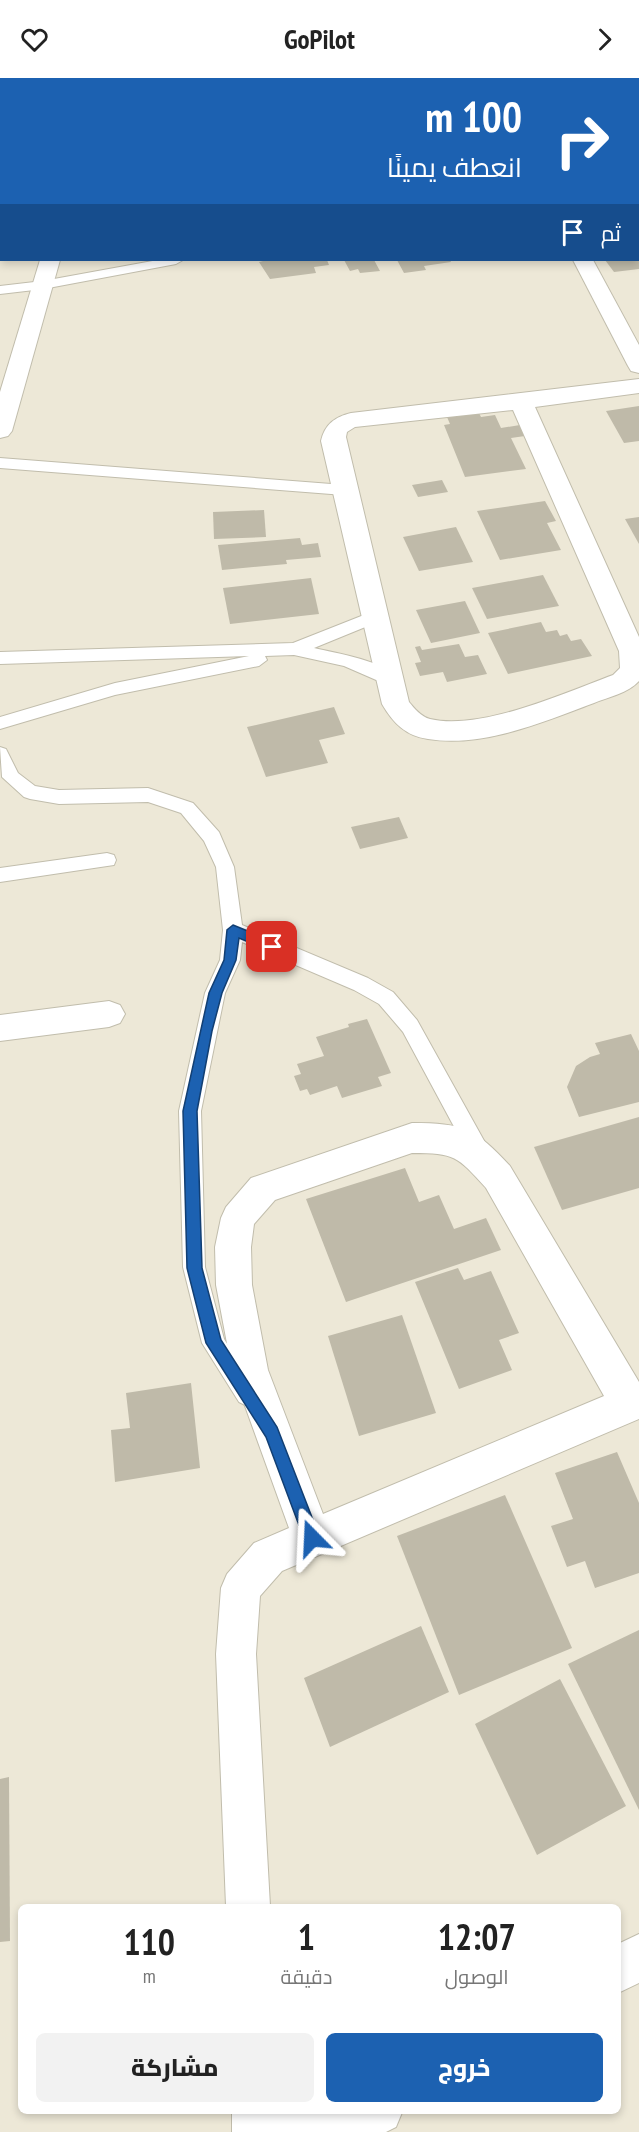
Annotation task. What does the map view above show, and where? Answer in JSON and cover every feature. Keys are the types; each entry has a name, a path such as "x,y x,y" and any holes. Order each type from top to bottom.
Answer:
{"street":[{"path":"0,431 50,261"},
{"path":"584,261 639,366"},
{"path":"521,402 632,651 635,663 632,673 622,682 543,711 486,726 450,730 425,729 406,719 396,704 344,490 333,441 334,432 341,424 351,420 521,402 639,386"},
{"path":"0,1028 109,1014"},
{"path":"248,1904 236,1654 241,1588 268,1557 634,1402 498,1177 475,1152 448,1138 412,1138 263,1189 238,1218 233,1247 234,1285 250,1370 312,1538"},
{"path":"621,1968 639,1957"},
{"path":"256,2114 256,2132"},
{"path":"280,2114 292,2123 328,2127 362,2121 373,2114"}],"lane":[{"path":"3,291 171,261"},
{"path":"0,463 344,490"},
{"path":"0,723 115,689 244,664 294,649 375,617"},
{"path":"0,658 294,649 371,669 390,680"},
{"path":"0,754 11,777 30,792 59,797 147,795 187,807 212,837 225,867 233,930 230,960 215,993 190,1111 194,1268 214,1343 272,1432"},
{"path":"0,875 107,860"},
{"path":"233,930 361,984 386,998 410,1026 486,1164"}],"building":[{"path":"327,261 329,265 314,267 316,273 270,279 259,262"},
{"path":"345,261 375,261 380,271 360,273 358,269 350,271"},
{"path":"398,261 451,262 424,266 426,270 404,273"},
{"path":"606,261 639,261 639,269 614,272"},
{"path":"639,406 639,441 624,443 606,411"},
{"path":"479,413 481,417 495,415 501,428 520,425 525,436 511,438 526,469 465,477 444,425 450,424 447,417"},
{"path":"442,480 448,492 418,497 412,485"},
{"path":"545,501 556,521 547,523 561,550 500,560 477,511"},
{"path":"264,510 266,537 214,539 213,512"},
{"path":"639,517 639,544 625,519"},
{"path":"456,527 473,562 419,571 403,537"},
{"path":"300,538 302,545 318,543 321,557 286,560 287,564 222,570 218,545"},
{"path":"543,575 559,606 487,619 472,588"},
{"path":"311,578 319,614 230,624 223,588"},
{"path":"465,601 480,633 431,643 416,610"},
{"path":"541,622 546,632 557,630 560,636 567,634 571,641 581,639 592,656 508,674 488,633"},
{"path":"459,644 465,657 478,655 487,674 447,682 443,672 420,676 415,663 421,662 415,647 420,646 422,650"},
{"path":"334,707 345,734 319,740 328,763 266,777 247,727"},
{"path":"399,817 408,838 360,849 351,827"},
{"path":"367,1019 391,1073 378,1077 382,1086 342,1098 337,1086 310,1095 307,1089 300,1091 294,1076 301,1074 297,1064 324,1056 316,1037"},
{"path":"631,1034 639,1051 639,1102 579,1117 567,1087 576,1066 600,1054 595,1043"},
{"path":"639,1117 639,1188 562,1210 534,1147"},
{"path":"405,1168 419,1202 439,1195 454,1229 486,1218 501,1250 346,1302 306,1199"},
{"path":"458,1268 464,1280 491,1271 519,1333 499,1340 512,1370 459,1389 415,1282"},
{"path":"402,1315 436,1413 359,1436 328,1336"},
{"path":"191,1383 200,1468 115,1482 111,1430 130,1428 126,1393"},
{"path":"617,1452 639,1503 639,1573 595,1588 585,1561 567,1567 551,1526 573,1519 555,1473"},
{"path":"505,1495 572,1648 459,1695 397,1536"},
{"path":"421,1626 449,1692 330,1747 304,1678"},
{"path":"639,1630 639,1810 568,1664"},
{"path":"560,1679 626,1806 537,1855 475,1724"},
{"path":"9,1777 10,1941 0,1942 0,1779"}],"route":[{"path":"272,947 233,930 230,960 215,993 190,1111 194,1268 206,1320 214,1343 272,1432 312,1538"}]}
